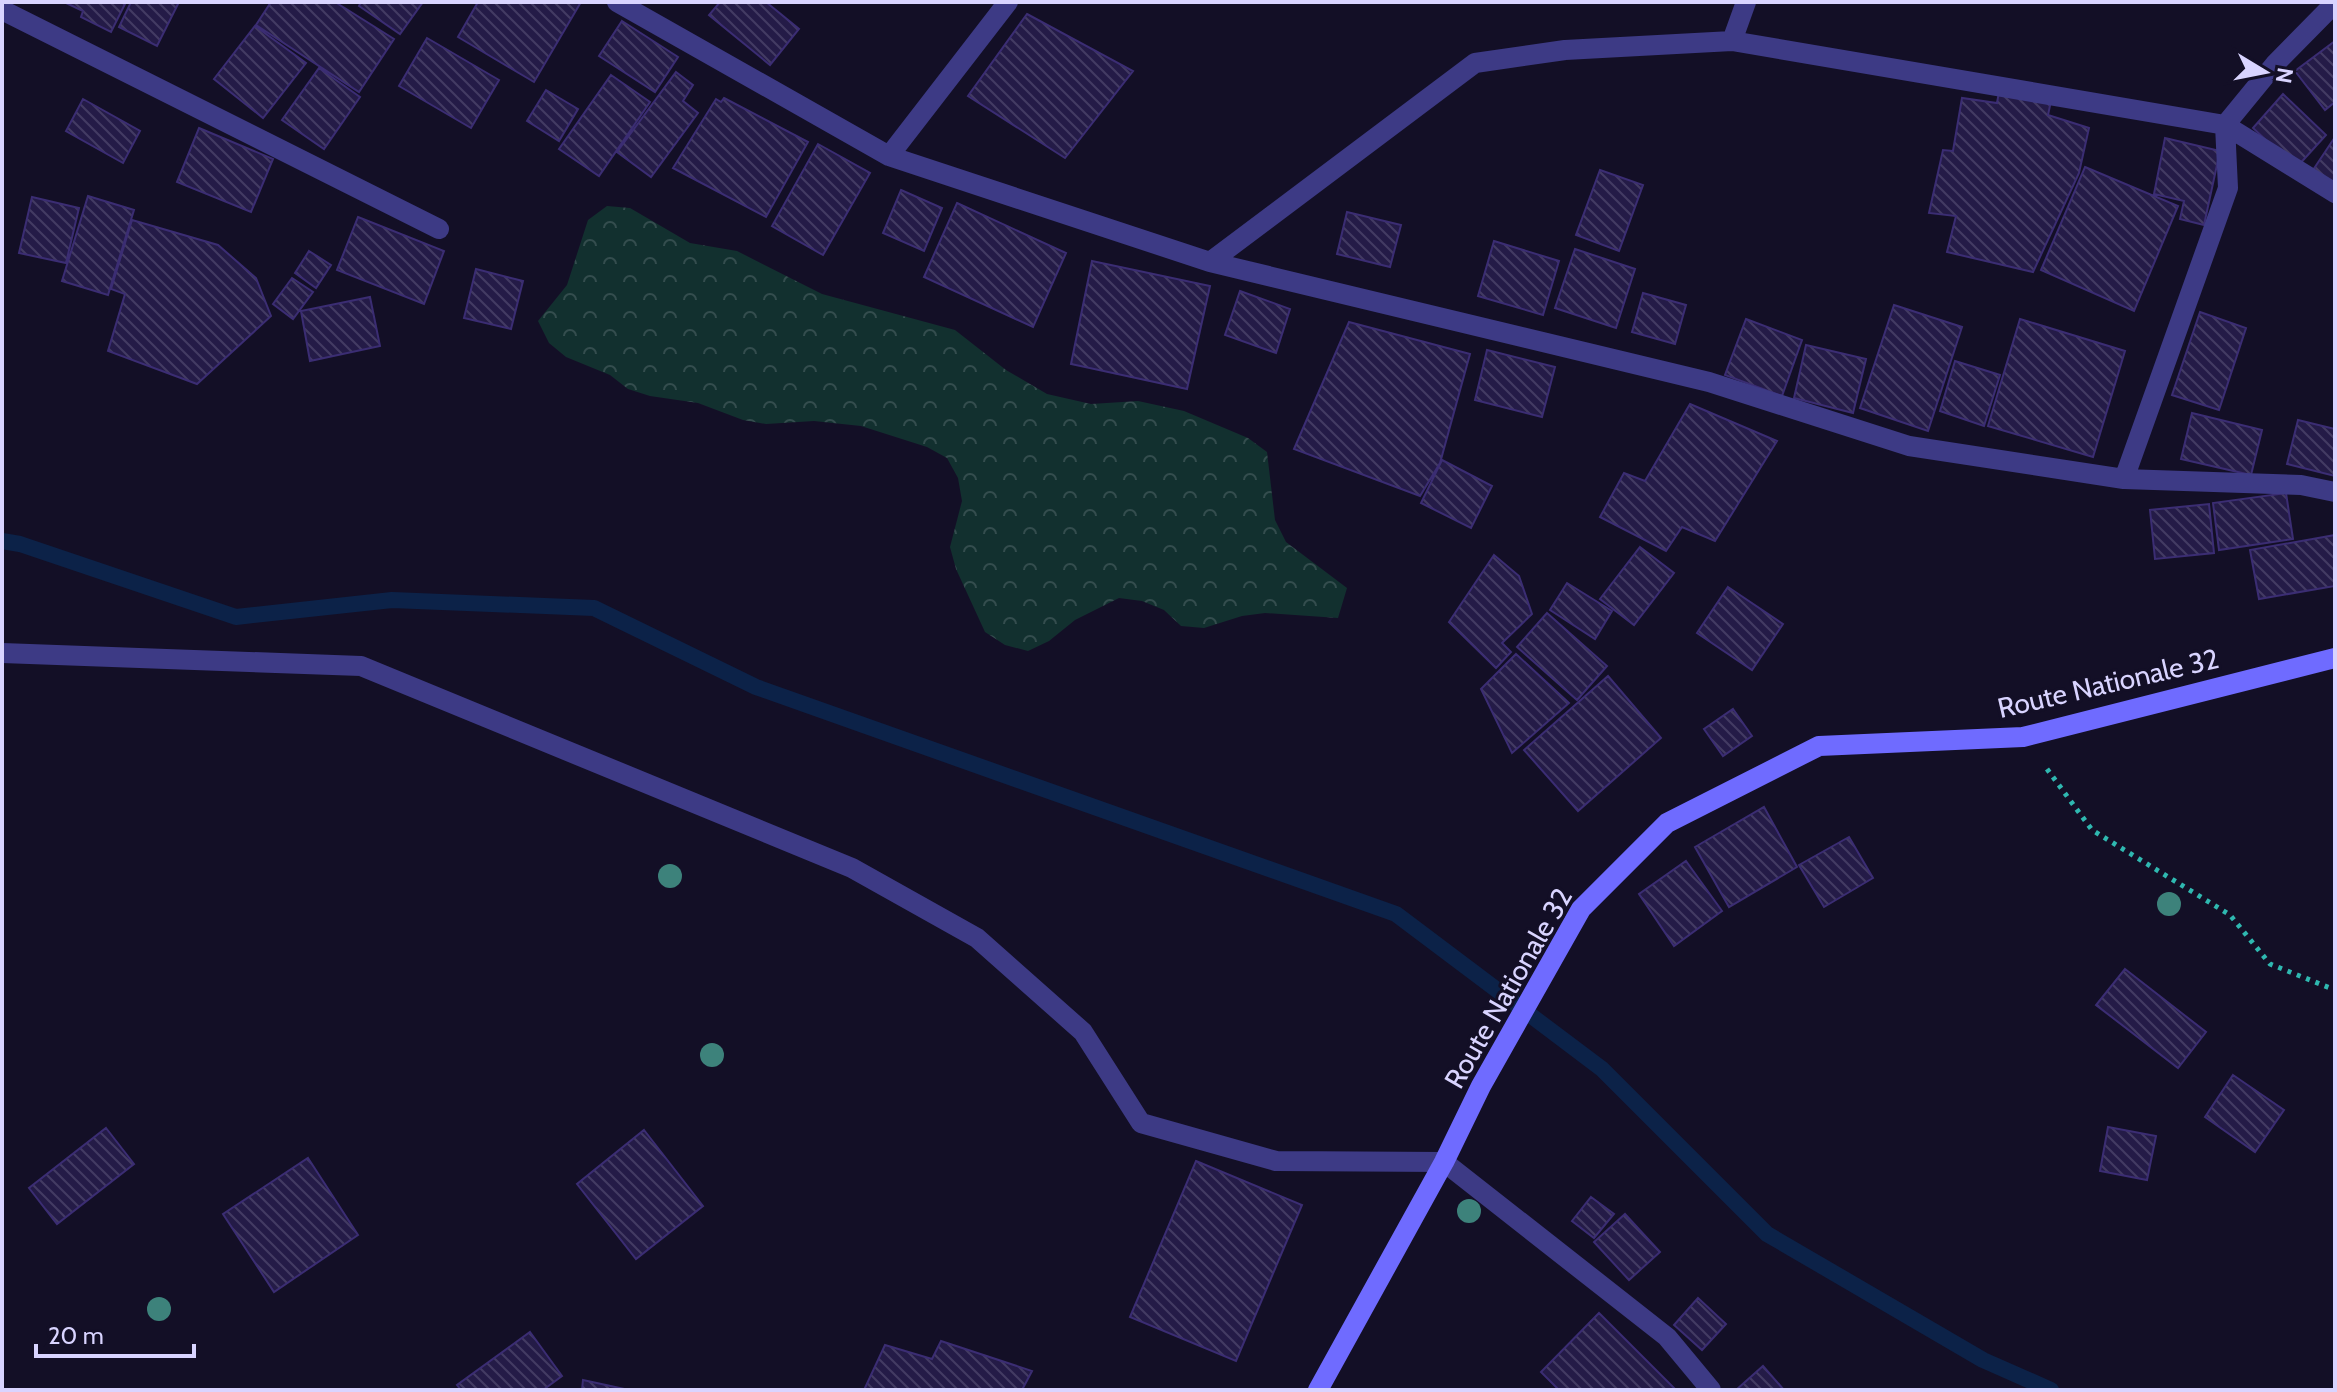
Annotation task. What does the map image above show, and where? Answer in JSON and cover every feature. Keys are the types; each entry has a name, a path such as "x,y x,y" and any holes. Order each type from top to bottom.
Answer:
{"street":[{"path":"617,2 889,156 1210,262 1709,382 1909,446 2124,479 2301,485 2335,492"},
{"path":"889,156 1008,2"},
{"path":"1732,41 1746,2"},
{"path":"2124,479 2228,188 2225,125 2275,64 2335,3"},
{"path":"2,10 439,229"},
{"path":"1210,262 1475,63 1565,50 1732,41 2225,125 2335,193"},
{"path":"2,653 361,666 852,868 977,938 1083,1032 1141,1123 1276,1161 1444,1162 1667,1337 1711,1390"},
{"name":"Route Nationale 32","path":"1318,1390 1444,1162 1481,1086 1581,909 1667,823 1819,746 2023,737 2335,658"}],"path":[{"path":"2023,737 2092,830 2230,915 2270,964 2335,990"}],"green space":[{"path":"607,206 630,208 690,243 737,251 822,294 955,330 1006,370 1047,394 1091,404 1138,401 1184,411 1248,438 1267,452 1275,520 1286,542 1347,588 1338,618 1265,613 1242,616 1204,628 1181,626 1164,610 1142,601 1119,598 1075,620 1049,641 1028,651 1005,645 985,632 956,569 950,547 962,501 958,478 947,458 927,447 861,426 814,421 766,424 743,420 698,403 650,396 628,389 610,375 566,357 549,343 538,321 567,285 588,220"}],"building":[{"path":"64,2 126,2 111,32 81,17 83,11"},
{"path":"131,2 179,2 157,46 119,27"},
{"path":"271,2 335,2 394,39 359,92 256,25"},
{"path":"361,2 423,2 400,34 359,6"},
{"path":"478,2 581,2 534,82 458,37"},
{"path":"720,2 766,2 799,29 770,65 709,15"},
{"path":"1027,14 1133,71 1065,158 968,96"},
{"path":"622,21 678,57 655,92 599,56"},
{"path":"255,26 306,63 263,118 214,79"},
{"path":"427,38 499,80 471,128 399,86"},
{"path":"2335,41 2335,102 2325,110 2295,71"},
{"path":"319,68 360,97 324,149 282,120"},
{"path":"676,72 693,85 683,101 698,113 651,177 617,152"},
{"path":"611,75 650,102 599,176 559,149"},
{"path":"546,90 578,109 559,141 527,121"},
{"path":"1999,92 2051,101 2048,115 2089,128 2079,173 2033,272 1947,252 1956,216 1929,213 1943,150 1953,151 1962,98 1997,103"},
{"path":"2283,94 2326,135 2296,168 2253,128"},
{"path":"724,98 808,142 766,217 673,168 716,99 721,102"},
{"path":"83,99 140,131 123,163 66,131"},
{"path":"199,128 273,159 251,212 177,182"},
{"path":"2335,137 2335,203 2305,182"},
{"path":"2165,138 2220,151 2204,225 2180,219 2184,201 2154,194"},
{"path":"818,144 870,173 823,255 772,226"},
{"path":"2085,167 2178,206 2134,311 2041,270"},
{"path":"1600,170 1643,185 1619,251 1576,235"},
{"path":"901,190 942,208 924,251 883,233"},
{"path":"88,196 134,210 108,295 62,281"},
{"path":"32,197 79,208 66,263 19,253"},
{"path":"957,203 1066,253 1033,327 924,277"},
{"path":"1347,212 1401,225 1390,267 1337,254"},
{"path":"358,217 444,251 424,304 337,270"},
{"path":"132,220 218,245 256,278 271,316 197,384 108,351 125,294 111,289"},
{"path":"1494,241 1559,261 1543,315 1478,296"},
{"path":"1575,249 1635,269 1616,328 1555,308"},
{"path":"309,251 331,265 316,288 295,273"},
{"path":"1092,261 1210,286 1187,389 1071,364"},
{"path":"476,269 523,281 511,329 464,318"},
{"path":"292,278 313,292 293,319 273,304"},
{"path":"1240,291 1290,309 1276,353 1225,335"},
{"path":"1643,293 1686,305 1675,344 1632,332"},
{"path":"370,297 380,346 310,361 301,311"},
{"path":"1894,305 1962,327 1928,431 1860,408"},
{"path":"2200,312 2246,328 2219,410 2172,395"},
{"path":"1746,319 1802,340 1782,396 1725,375"},
{"path":"2020,319 2125,351 2093,457 1988,426"},
{"path":"1349,322 1470,354 1440,463 1420,496 1294,449"},
{"path":"1806,345 1866,359 1853,413 1794,398"},
{"path":"1487,350 1555,367 1542,417 1475,400"},
{"path":"1955,361 2000,375 1984,426 1940,411"},
{"path":"1690,404 1777,441 1715,541 1682,527 1666,551 1600,517 1624,473 1645,481"},
{"path":"2192,413 2262,430 2251,475 2181,459"},
{"path":"2298,420 2335,429 2335,476 2287,464"},
{"path":"1442,460 1492,486 1471,528 1421,503"},
{"path":"2286,493 2293,539 2219,550 2213,503"},
{"path":"2209,504 2214,553 2155,559 2150,510"},
{"path":"2335,535 2335,586 2259,599 2250,550"},
{"path":"1640,547 1674,573 1634,625 1600,599"},
{"path":"1494,555 1519,576 1532,614 1502,643 1511,652 1496,668 1449,622"},
{"path":"1567,583 1612,611 1595,639 1550,610"},
{"path":"1728,587 1783,624 1752,670 1697,633"},
{"path":"1547,613 1607,666 1577,700 1517,647"},
{"path":"1516,654 1569,703 1512,753 1481,689"},
{"path":"1608,676 1661,738 1578,811 1524,750"},
{"path":"1733,709 1752,736 1723,756 1704,729"},
{"path":"1764,807 1797,867 1729,907 1695,847"},
{"path":"1849,837 1873,878 1824,907 1799,865"},
{"path":"1686,861 1722,911 1674,946 1639,894"},
{"path":"2125,969 2206,1032 2178,1068 2096,1005"},
{"path":"2233,1075 2284,1110 2255,1152 2205,1117"},
{"path":"2108,1127 2156,1136 2147,1180 2100,1171"},
{"path":"106,1128 134,1164 57,1224 29,1188"},
{"path":"644,1130 703,1206 636,1259 577,1184"},
{"path":"308,1158 358,1235 274,1292 223,1214"},
{"path":"1196,1161 1302,1205 1236,1361 1130,1317"},
{"path":"1591,1197 1614,1214 1594,1238 1572,1221"},
{"path":"1625,1214 1660,1252 1629,1280 1594,1242"},
{"path":"1698,1298 1726,1324 1702,1350 1674,1325"},
{"path":"1599,1313 1676,1390 1559,1390 1541,1372"},
{"path":"530,1332 562,1376 543,1390 461,1390 457,1385"},
{"path":"941,1341 1032,1371 1022,1390 864,1390 885,1345 932,1359"},
{"path":"1763,1366 1784,1390 1736,1390"},
{"path":"583,1380 629,1390 582,1390"}],"waterway":[{"path":"2,541 20,544 236,617 392,600 594,608 756,687 1396,914 1602,1069 1767,1234 1983,1360 2051,1390"}]}
